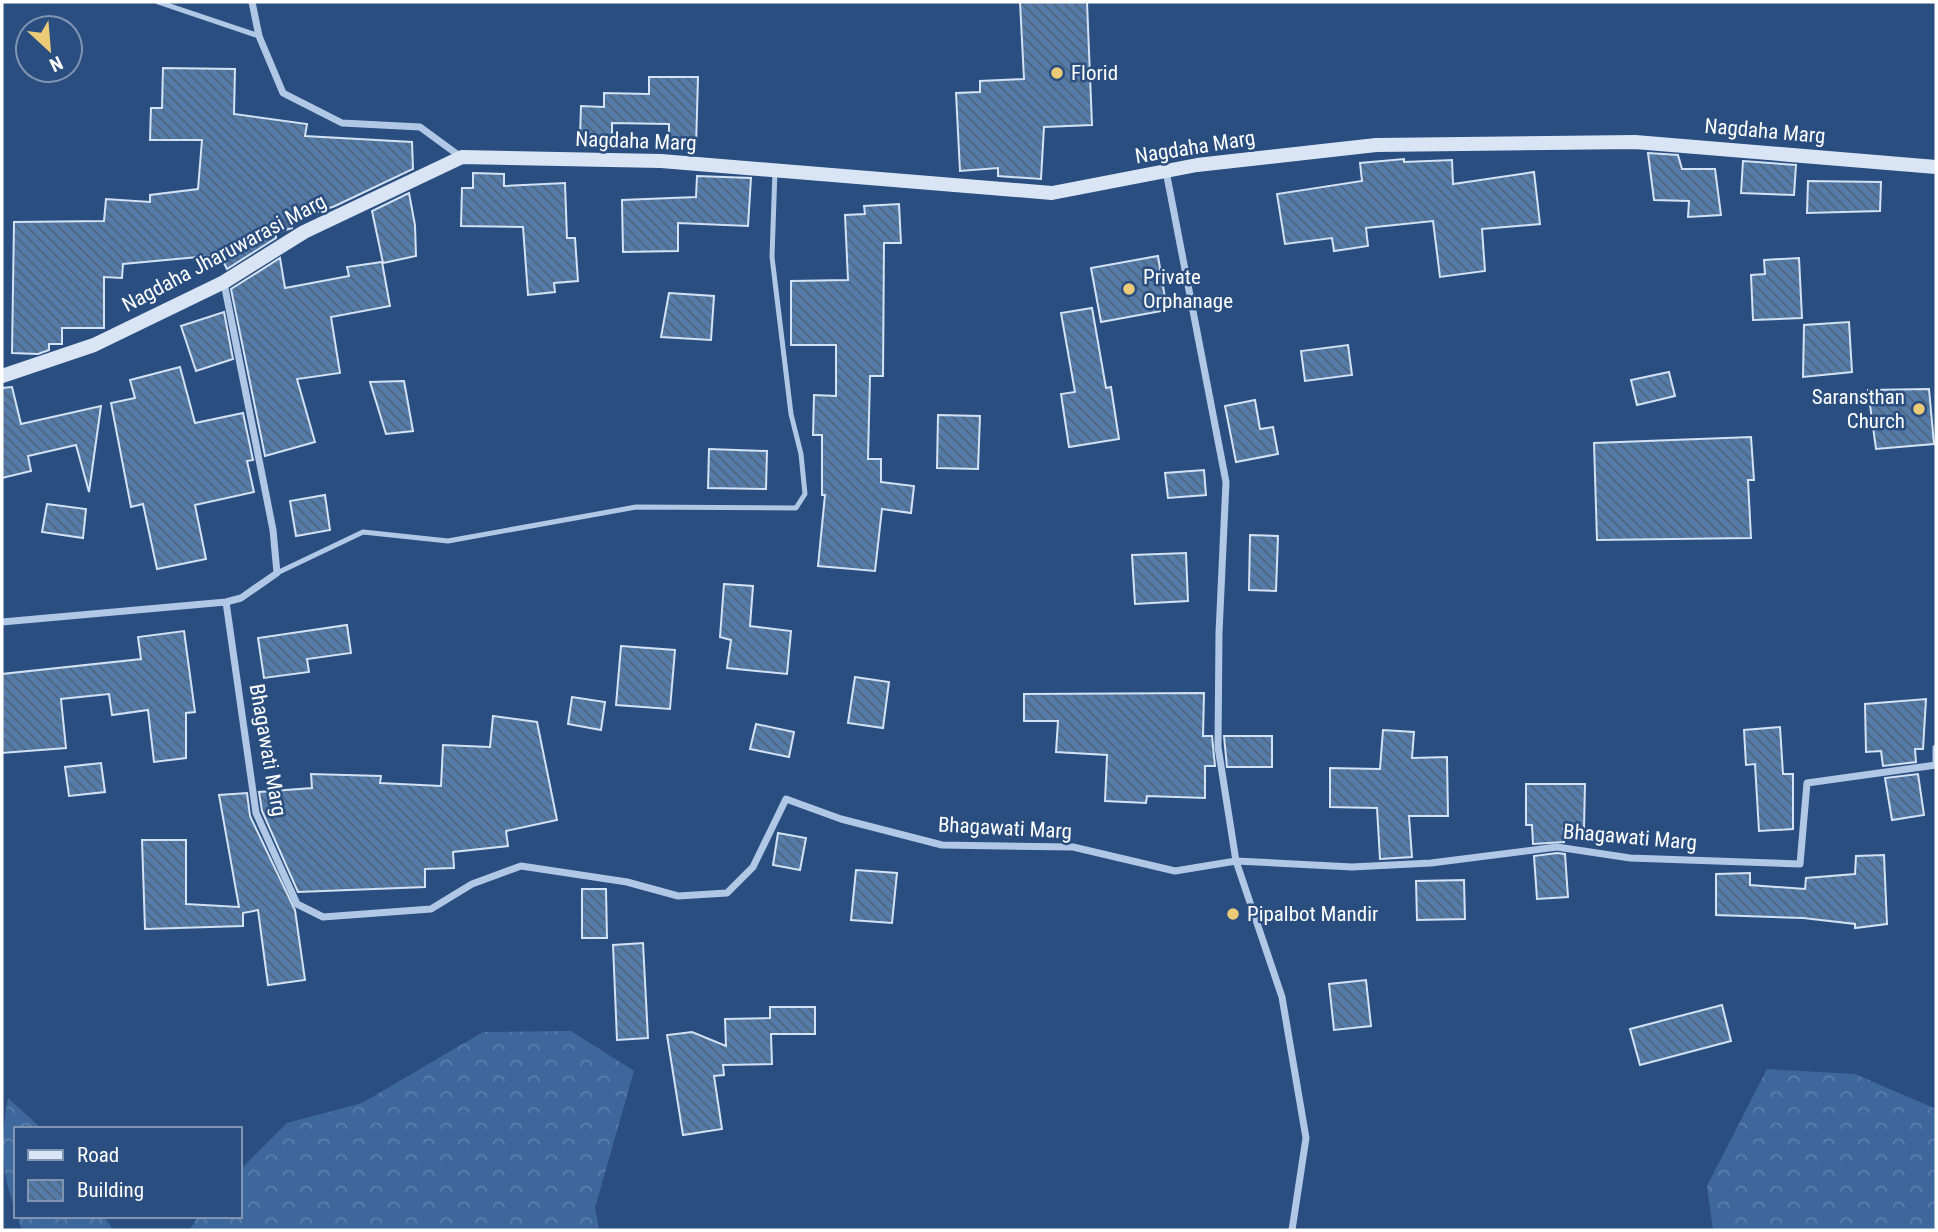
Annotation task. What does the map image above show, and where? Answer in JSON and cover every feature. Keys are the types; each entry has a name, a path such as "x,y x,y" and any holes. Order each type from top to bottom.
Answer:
{"street":[{"path":"253,2 259,36 283,93 342,123 420,127 461,157"},
{"name":"Nagdaha Marg","path":"461,157 661,160 1052,193 1166,171 1376,145 1635,142 1936,167"},
{"name":"Nagdaha Jharuwarasi Marg","path":"2,376 93,345 224,282 304,232 461,157"},
{"path":"1166,171 1226,482 1219,633 1218,747 1236,861 1282,997 1306,1138 1292,1230"},
{"path":"2,622 226,602 241,598 277,573 273,530 224,282"},
{"name":"Bhagawati Marg","path":"226,602 256,813 297,904 323,917 432,909 472,884 521,866 627,882 678,896 727,893 753,867 786,799 841,819 942,845 1073,846 1175,871 1236,861 1352,867 1405,865 1557,847 1630,858 1800,864 1807,783 1936,765"},
{"path":"1936,748 1936,765"}],"lane":[{"path":"158,2 259,36"},
{"path":"277,573 363,532 448,541 636,507 796,508 805,494 801,454 791,414 772,257 775,170"}],"green space":[{"path":"571,1031 634,1071 595,1208 599,1230 189,1230 198,1218 242,1218 242,1168 287,1123 362,1103 483,1032"},
{"path":"1767,1069 1855,1074 1936,1109 1936,1230 1713,1230 1707,1186"},
{"path":"8,1098 40,1127 14,1127 14,1205 4,1169 4,1129"},
{"path":"18,1218 105,1218 113,1230 22,1230"}],"building":[{"path":"1020,2 1087,2 1092,125 1044,127 1041,179 998,176 998,168 960,171 956,93 980,92 980,81 1024,79"},
{"path":"163,68 235,69 234,114 307,124 305,136 412,142 413,169 335,206 291,222 292,228 276,233 276,238 227,269 220,255 123,264 122,278 104,277 104,328 62,328 62,344 49,344 49,350 38,354 12,353 14,222 104,221 106,199 150,202 150,195 198,189 202,140 150,140 151,108 162,108"},
{"path":"649,77 698,77 696,148 669,147 669,124 612,123 612,138 580,137 581,106 604,107 604,93 649,94"},
{"path":"1648,153 1678,155 1682,169 1715,169 1721,215 1688,217 1689,201 1654,200"},
{"path":"1404,159 1404,162 1452,160 1453,184 1534,172 1540,224 1482,229 1485,271 1440,277 1433,221 1366,228 1368,246 1334,251 1332,238 1285,244 1277,194 1362,181 1360,163"},
{"path":"1743,161 1796,165 1794,195 1741,193"},
{"path":"473,173 504,174 504,186 565,183 567,238 575,238 578,281 554,283 555,292 528,295 523,227 461,226 462,188 473,188"},
{"path":"697,176 751,178 748,226 678,223 678,251 623,252 622,200 696,197"},
{"path":"1808,181 1881,182 1880,211 1807,213"},
{"path":"409,193 415,225 416,256 383,263 372,211"},
{"path":"899,204 901,243 884,243 883,376 870,376 868,459 881,459 881,482 914,486 911,513 882,509 875,571 818,566 825,495 822,495 822,435 813,435 814,395 836,396 836,345 791,345 791,281 848,280 845,215 865,214 864,206"},
{"name":"Private Orphanage","path":"1158,256 1167,310 1101,322 1091,268"},
{"path":"280,258 285,288 349,276 347,267 382,262 390,306 331,317 340,373 297,379 315,442 265,456 231,289"},
{"path":"1799,258 1802,318 1753,320 1751,275 1765,274 1764,260"},
{"path":"669,293 714,296 711,340 661,337"},
{"path":"1092,308 1106,388 1111,387 1119,439 1069,447 1061,394 1075,392 1061,313"},
{"path":"224,312 233,359 196,371 181,326"},
{"path":"1849,322 1852,372 1803,377 1804,325"},
{"path":"1348,345 1352,375 1305,381 1301,351"},
{"path":"180,367 195,423 243,413 253,460 247,461 254,492 195,505 206,559 157,569 143,504 131,507 111,403 135,398 130,380"},
{"path":"1669,372 1675,396 1637,405 1631,380"},
{"path":"404,381 413,431 386,434 370,382"},
{"path":"12,387 21,424 101,406 89,492 76,445 28,456 31,471 2,478 2,388"},
{"path":"1929,389 1934,444 1876,449 1868,390"},
{"path":"1255,400 1260,429 1273,427 1278,454 1236,462 1225,406"},
{"path":"938,415 980,416 978,469 937,468"},
{"path":"1751,437 1754,480 1748,480 1751,538 1597,540 1594,443"},
{"path":"709,449 767,451 766,489 708,488"},
{"path":"1204,470 1206,495 1168,498 1165,473"},
{"path":"325,495 330,530 296,536 290,501"},
{"path":"47,504 86,509 83,538 42,532"},
{"path":"1250,535 1278,536 1276,591 1249,590"},
{"path":"1186,553 1188,601 1135,604 1132,555"},
{"path":"724,584 753,586 750,626 791,631 787,674 727,668 731,640 720,637"},
{"path":"347,625 351,653 307,659 309,672 264,678 258,638"},
{"path":"184,631 195,712 186,713 186,758 154,762 148,710 112,715 109,694 61,699 66,748 2,753 2,674 141,659 138,637"},
{"path":"621,646 675,650 670,709 616,705"},
{"path":"855,677 889,682 883,728 848,723"},
{"path":"1204,693 1203,736 1212,736 1215,766 1205,766 1205,798 1147,796 1146,803 1105,801 1107,755 1056,752 1058,721 1024,721 1024,694"},
{"path":"572,697 605,702 601,730 568,724"},
{"path":"1926,699 1923,749 1915,749 1916,762 1883,766 1881,751 1866,752 1865,704"},
{"path":"493,716 537,722 557,820 506,831 508,846 453,852 454,868 425,869 425,887 298,892 262,811 259,792 312,788 311,774 381,776 380,783 441,786 443,745 490,747"},
{"path":"756,724 794,732 789,757 750,749"},
{"path":"1780,727 1783,774 1793,774 1793,829 1759,831 1755,764 1746,765 1744,730"},
{"path":"1383,730 1414,732 1412,758 1447,757 1448,816 1409,816 1412,857 1380,859 1377,808 1330,807 1330,768 1380,769"},
{"path":"1224,736 1272,736 1272,767 1227,767"},
{"path":"101,763 105,792 69,796 65,767"},
{"path":"1918,774 1924,815 1892,820 1885,778"},
{"path":"1526,784 1585,784 1584,828 1563,828 1564,842 1533,844 1532,825 1526,825"},
{"path":"247,793 250,816 295,910 305,980 268,985 258,910 243,913 243,926 145,929 142,840 186,840 186,904 239,907 219,795"},
{"path":"778,833 806,838 800,870 773,865"},
{"path":"1565,854 1568,897 1537,899 1534,856"},
{"path":"1884,855 1887,924 1855,928 1855,924 1803,918 1716,915 1716,874 1750,873 1750,885 1805,889 1806,878 1855,874 1856,856"},
{"path":"856,870 897,873 892,923 851,920"},
{"path":"1464,880 1465,919 1417,920 1416,881"},
{"path":"582,889 606,889 607,938 582,938"},
{"path":"643,943 648,1038 617,1040 613,945"},
{"path":"1366,980 1371,1026 1334,1030 1329,984"},
{"path":"1722,1005 1731,1041 1640,1065 1630,1029"},
{"path":"770,1007 815,1007 815,1034 771,1034 772,1064 723,1065 724,1075 714,1076 722,1129 683,1135 667,1035 692,1032 726,1046 725,1019 770,1018"}],"place":[{"name":"Florid","path":"1057,73"},
{"name":"Private Orphanage","path":"1129,289"},
{"name":"Saransthan Church","path":"1919,409"},
{"name":"Pipalbot Mandir","path":"1233,914"}]}
